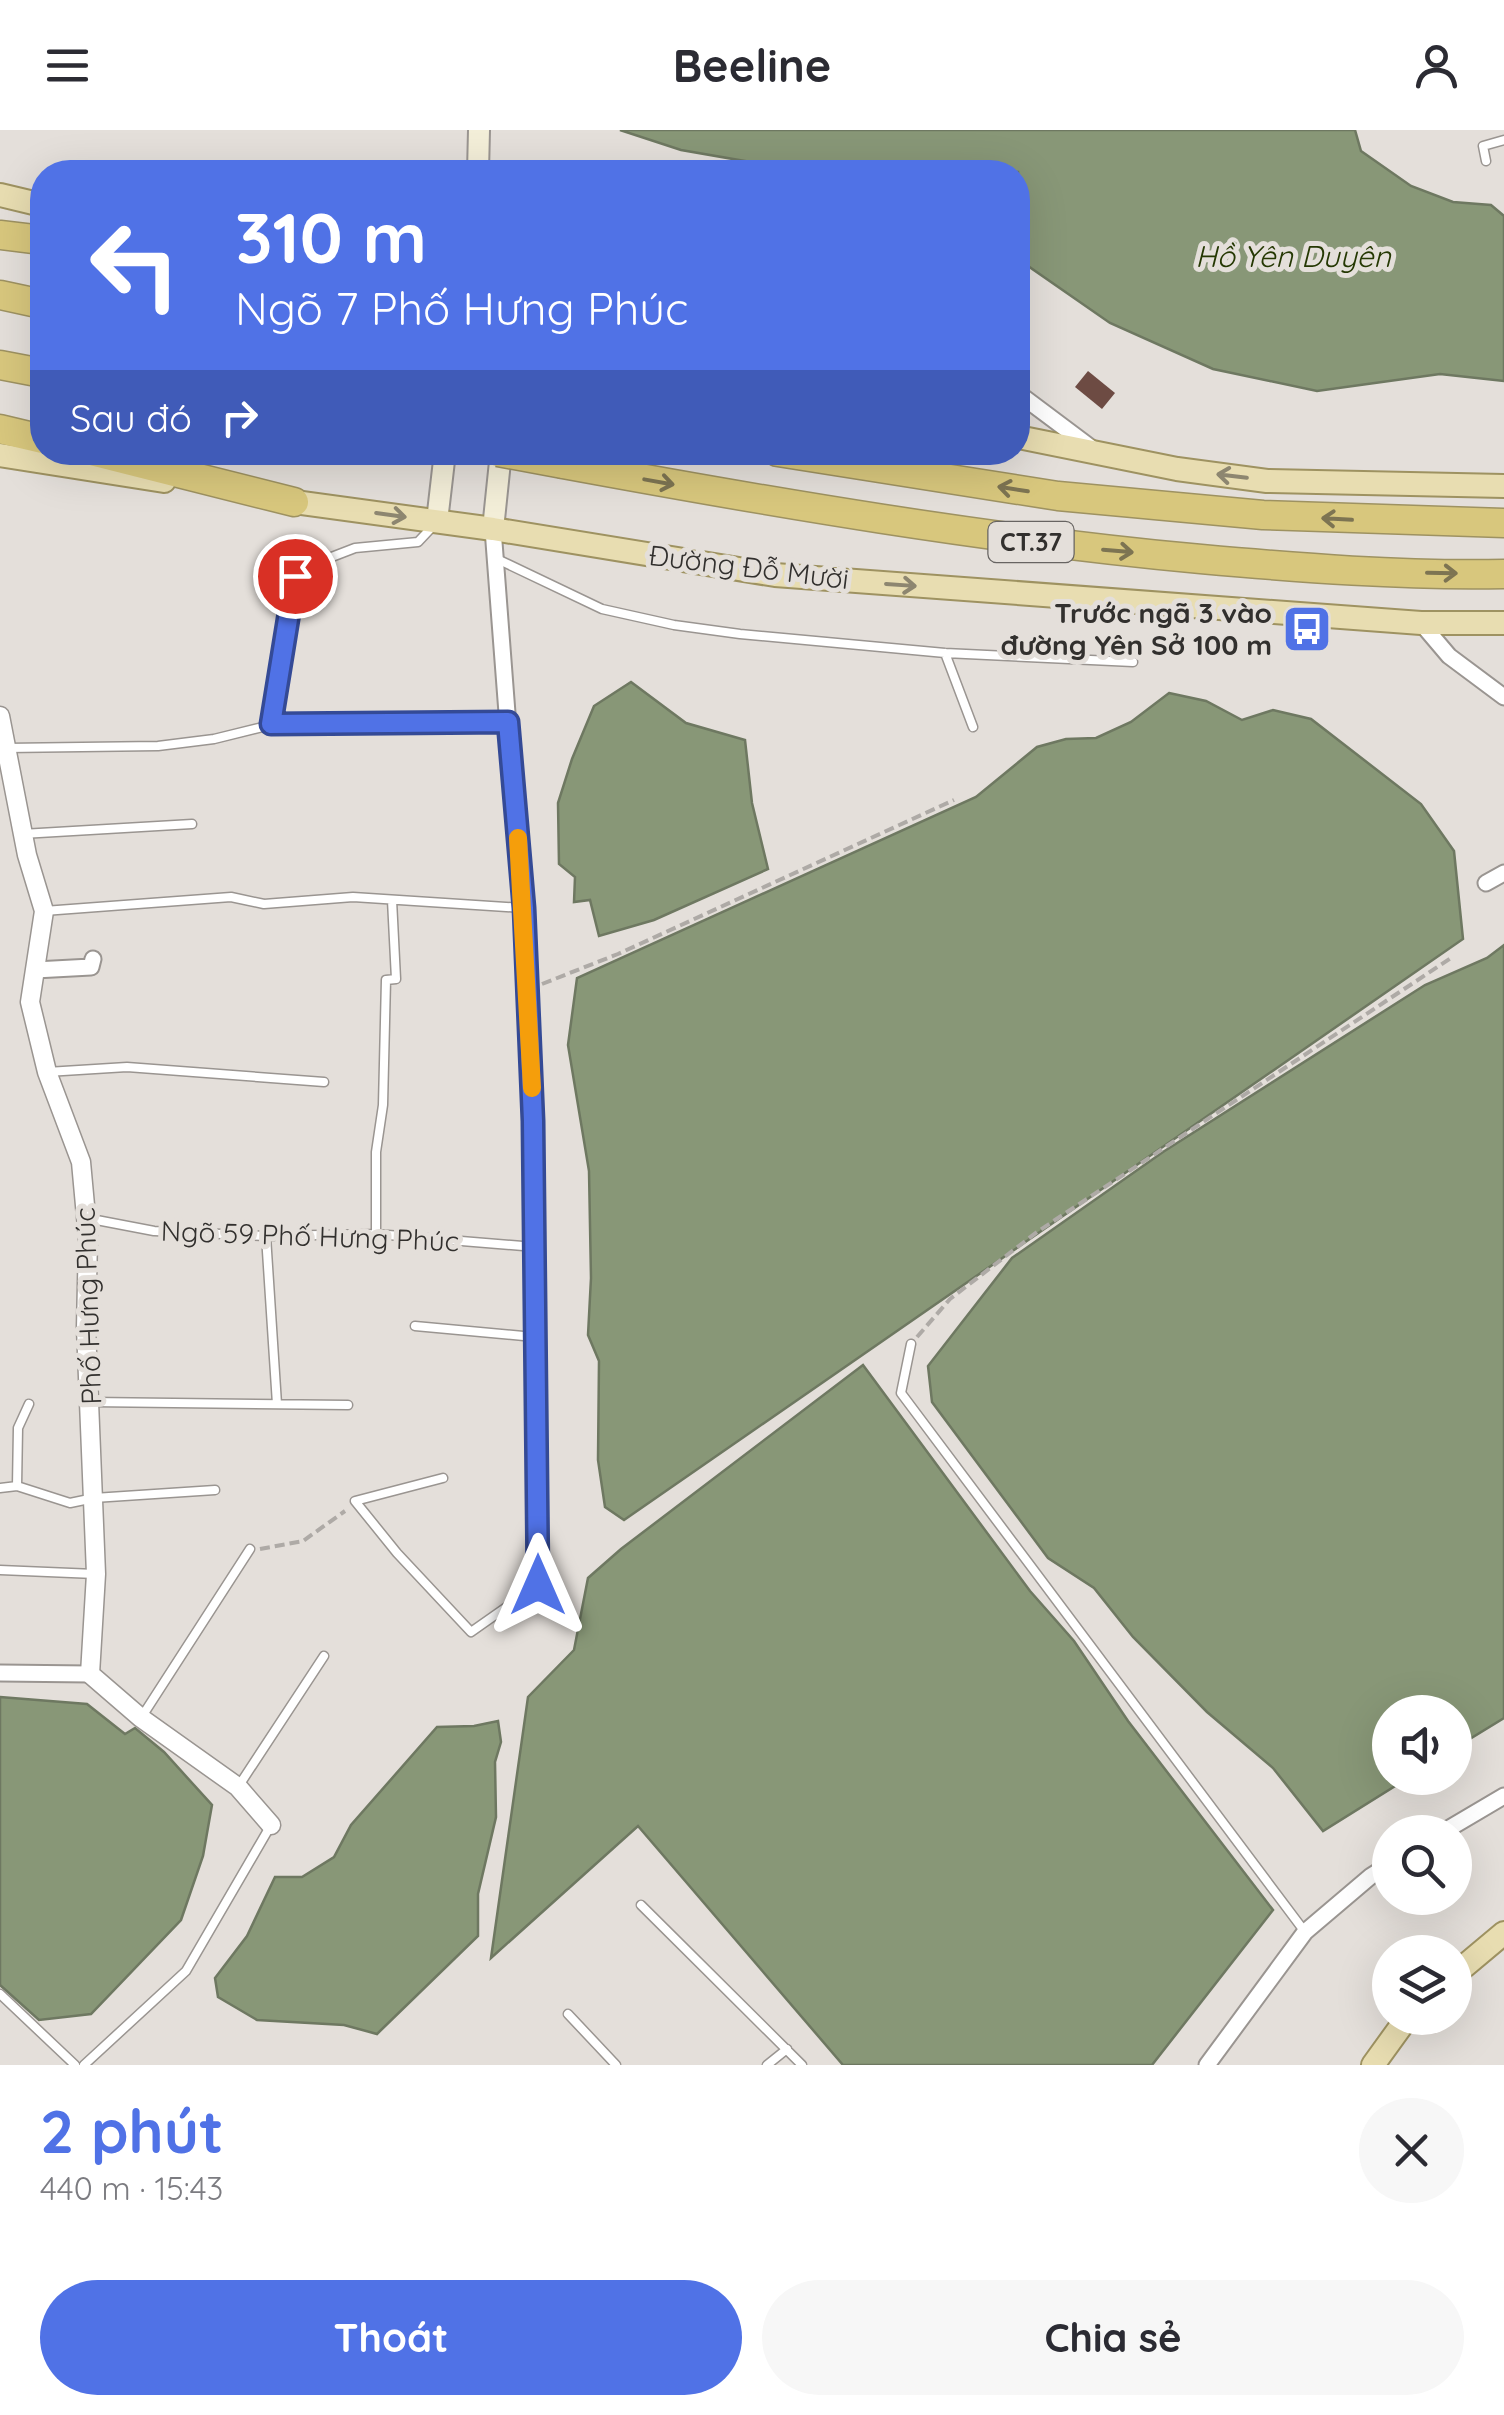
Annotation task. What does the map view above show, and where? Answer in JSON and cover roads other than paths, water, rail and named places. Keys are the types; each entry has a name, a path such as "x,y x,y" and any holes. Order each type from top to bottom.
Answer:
{"highway":[{"path":"0,235 30,239"},
{"path":"0,295 30,301"},
{"path":"0,365 30,371"},
{"path":"0,429 30,437"},
{"path":"147,465 294,502"},
{"name":"CT.37","path":"567,465 802,508 1052,545 1278,566 1504,574"},
{"name":"CT.37","path":"861,465 1058,496 1282,516 1504,523"}],"main road":[{"path":"478,160 479,130"},
{"path":"0,195 30,203"},
{"path":"1030,440 1178,469 1267,481 1504,486"},
{"name":"Đường Đỗ Mười","path":"0,454 30,459"},
{"name":"Đường Đỗ Mười","path":"67,465 775,575 1421,623 1504,623"},
{"path":"437,521 443,465"},
{"path":"493,529 499,465"},
{"path":"1472,1959 1504,1932"},
{"path":"1372,2065 1394,2035"}],"street":[{"path":"1030,402 1098,454"},
{"path":"493,529 528,989 538,1585"},
{"path":"1421,623 1449,656 1504,697"},
{"name":"Phố Hưng Phúc","path":"0,716 7,783 44,912 30,1002 47,1072 81,1162 96,1574 90,1674"},
{"path":"1486,883 1504,872"},
{"path":"35,970 91,967 93,959"},
{"path":"0,1673 90,1674 141,1718 238,1787 271,1825"},
{"path":"1472,1815 1504,1796"},
{"path":"1208,2065 1305,1932 1372,1876"}],"lane":[{"path":"1486,161 1483,146 1504,140"},
{"path":"271,724 298,570 354,548 418,542 437,521"},
{"path":"495,558 602,609 674,625 945,653 1133,662"},
{"path":"945,653 973,727"},
{"path":"6,748 158,746 214,739 271,724 508,722"},
{"path":"22,834 192,824"},
{"path":"44,912 231,896 264,904 353,897 524,908"},
{"path":"376,1234 376,1152 384,1088 386,980 396,979 392,900"},
{"path":"47,1072 128,1067 324,1082"},
{"name":"Ngõ 59 Phố Hưng Phúc","path":"86,1218 154,1231 266,1236 376,1234 535,1247"},
{"path":"266,1236 277,1404"},
{"path":"415,1326 534,1337"},
{"path":"911,1344 901,1394 1305,1932"},
{"path":"91,1402 348,1405"},
{"path":"16,1486 18,1428 28,1404"},
{"path":"444,1478 356,1501 397,1553 471,1632 538,1585"},
{"path":"0,1488 16,1486 70,1502 215,1490"},
{"path":"141,1718 250,1550"},
{"path":"0,1570 96,1574"},
{"path":"238,1787 324,1656"},
{"path":"84,2065 186,1972 271,1825"},
{"path":"641,1905 802,2065"},
{"path":"0,1994 75,2065"},
{"path":"568,2014 616,2065"},
{"path":"767,2065 788,2049"}],"water":[{"name":"Hồ Yên Duyên","path":"620,130 1355,130 1361,151 1411,186 1453,202 1491,205 1504,216 1504,381 1440,374 1317,391 1213,369 1110,323 1030,267 1030,160 739,160 681,150"},
{"path":"631,682 686,723 745,740 752,803 768,869 654,920 599,936 590,900 574,902 575,877 559,864 558,803 594,706"},
{"path":"1169,693 1206,701 1242,720 1273,710 1311,719 1421,804 1454,851 1463,939 624,1520 605,1507 598,1460 599,1361 588,1335 589,1171 568,1045 577,978 976,797 1037,747 1066,739 1096,738 1131,722"},
{"path":"1504,945 1504,1718 1472,1738 1472,1695 1372,1695 1372,1795 1381,1795 1323,1831 1273,1768 1207,1712 1133,1637 1094,1588 1048,1558 932,1402 928,1366 1012,1258 1163,1152 1425,985 1487,958"},
{"path":"863,1365 1273,1910 1152,2065 843,2065 638,1826 491,1958 528,1697 574,1650 588,1578"},
{"path":"0,1697 87,1704 125,1734 135,1728 164,1752 212,1805 203,1856 181,1920 91,2014 39,2020 0,1985"},
{"path":"498,1721 501,1742 495,1762 496,1817 478,1894 478,1936 377,2034 344,2025 257,2020 218,1997 215,1978 247,1936 275,1877 302,1877 334,1857 351,1825 437,1727"}],"place":[{"name":"Trước ngã 3 vào đường Yên Sở 100 m","path":"1307,629"}]}
